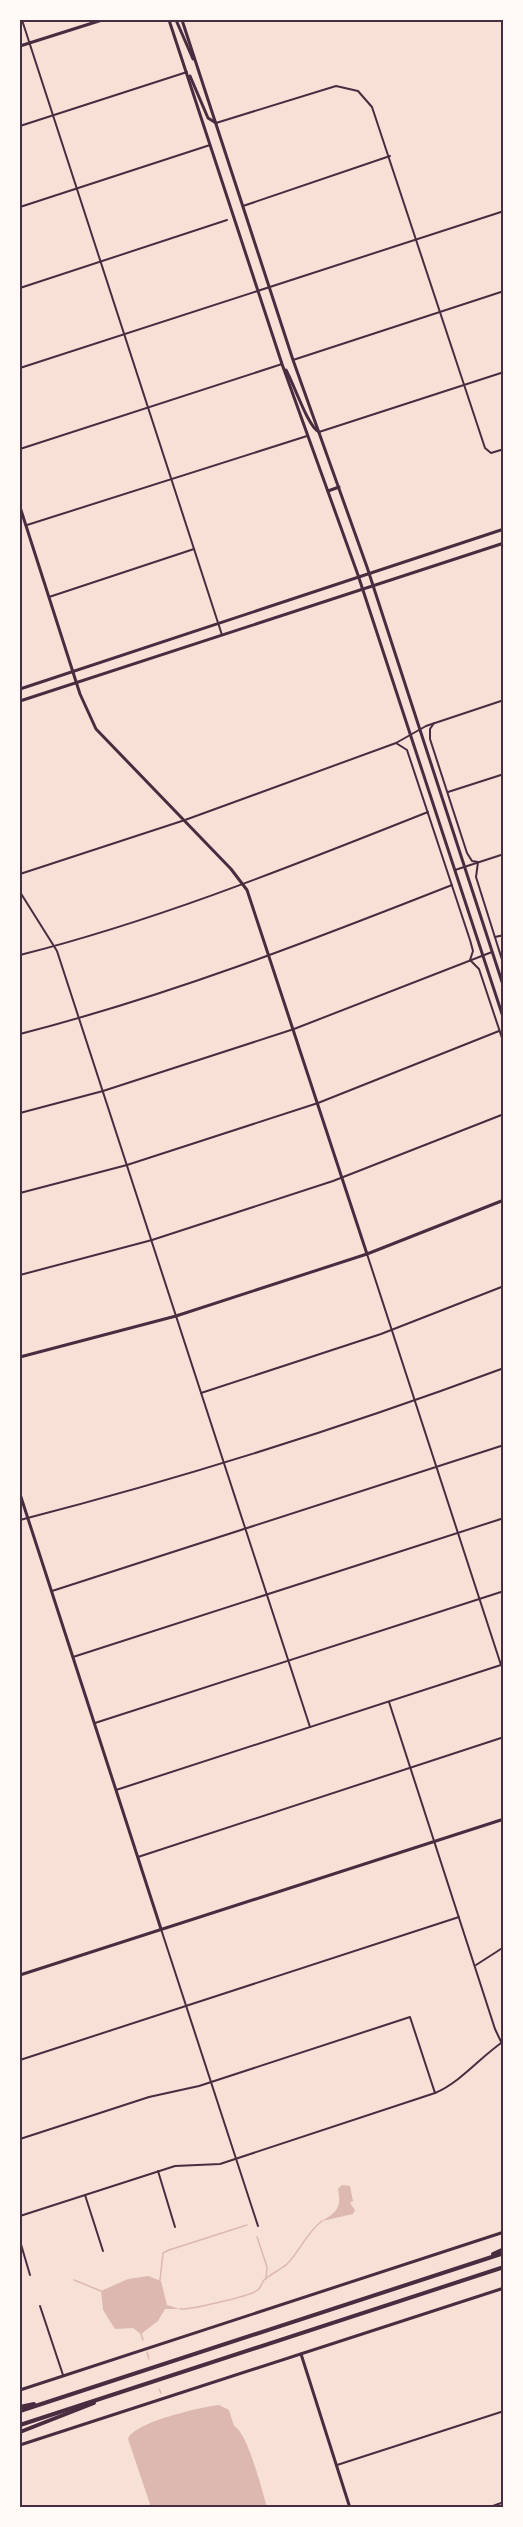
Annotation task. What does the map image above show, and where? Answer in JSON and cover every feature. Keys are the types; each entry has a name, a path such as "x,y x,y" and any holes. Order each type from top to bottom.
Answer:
{"highway":[{"path":"20,2409 504,2251"},
{"path":"20,2425 504,2268"},
{"path":"20,2432 141,2385"}],"main road":[{"path":"20,46 102,20"},
{"path":"169,20 282,364 358,575 504,1020"},
{"path":"176,20 198,68"},
{"path":"182,20 293,360 373,586 504,988"},
{"path":"187,72 208,118 216,123"},
{"path":"282,364 296,388 311,427 319,432"},
{"path":"328,491 339,487"},
{"path":"20,507 76,682 91,720 101,736 185,820 243,884 270,956 367,1254"},
{"path":"20,689 358,575 504,529"},
{"path":"20,701 504,543"},
{"path":"20,1357 176,1316 367,1254 504,1200"},
{"path":"20,1494 161,1929"},
{"path":"20,1975 504,1819"},
{"path":"20,2390 504,2232"},
{"path":"20,2445 504,2288"},
{"path":"301,2354 350,2508"}],"street":[{"path":"22,20 222,635"},
{"path":"20,126 187,72"},
{"path":"216,123 328,88 351,88 364,96 372,107 390,156 488,452 504,449"},
{"path":"20,207 210,146"},
{"path":"243,206 390,156"},
{"path":"20,368 504,211"},
{"path":"20,288 227,220"},
{"path":"293,360 504,291"},
{"path":"20,448 282,364"},
{"path":"319,432 504,372"},
{"path":"25,525 307,436"},
{"path":"49,597 194,549"},
{"path":"20,874 185,820 396,743 434,723 504,700"},
{"path":"434,723 430,729 430,739 467,853 472,861 478,862"},
{"path":"396,743 407,750 473,951 470,960"},
{"path":"448,792 504,774"},
{"path":"20,955 55,946 243,884 428,812"},
{"path":"455,870 504,854"},
{"path":"478,862 476,878 504,966"},
{"path":"20,1034 79,1018 270,956 452,885"},
{"path":"20,892 55,946 310,1727"},
{"path":"494,938 504,935"},
{"path":"20,1113 103,1091 294,1029 492,952"},
{"path":"470,960 479,969 504,1044"},
{"path":"20,1193 127,1165 318,1103 500,1031"},
{"path":"20,1275 152,1240 342,1178 504,1114"},
{"path":"116,1790 502,1665 367,1254"},
{"path":"201,1393 392,1330 504,1286"},
{"path":"20,1520 224,1462 415,1401 504,1368"},
{"path":"51,1592 504,1445"},
{"path":"72,1657 504,1518"},
{"path":"94,1724 504,1592"},
{"path":"389,1702 504,2048"},
{"path":"138,1857 504,1737"},
{"path":"20,2060 459,1917"},
{"path":"161,1929 258,2226"},
{"path":"475,1966 504,1947"},
{"path":"20,2139 149,2097 211,2082 410,2017 435,2093"},
{"path":"20,2216 179,2165 212,2166 236,2159 435,2093 454,2082 484,2054 502,2042"},
{"path":"158,2171 175,2227"},
{"path":"85,2195 103,2251"},
{"path":"20,2241 30,2275"},
{"path":"40,2306 63,2375"},
{"path":"336,2465 504,2410"},
{"path":"488,2508 504,2502"}],"shaded area":[{"path":"342,2185 350,2186 353,2201 350,2203 355,2210 353,2214 322,2221 337,2209 338,2189"},
{"path":"148,2276 161,2281 167,2305 180,2309 165,2309 158,2321 141,2334 133,2328 115,2329 103,2310 101,2291 128,2279"},
{"path":"219,2405 229,2410 234,2426 244,2439 267,2507 151,2507 128,2439 142,2427 155,2421"}],"waterway":[{"path":"180,2309 219,2302 258,2290 264,2280 287,2264 322,2221"},
{"path":"160,2280 163,2253 247,2225"},
{"path":"257,2237 267,2267 266,2279"},
{"path":"74,2280 101,2291"},
{"path":"141,2334 143,2340"},
{"path":"147,2352 149,2359"},
{"path":"159,2389 161,2393"}]}
